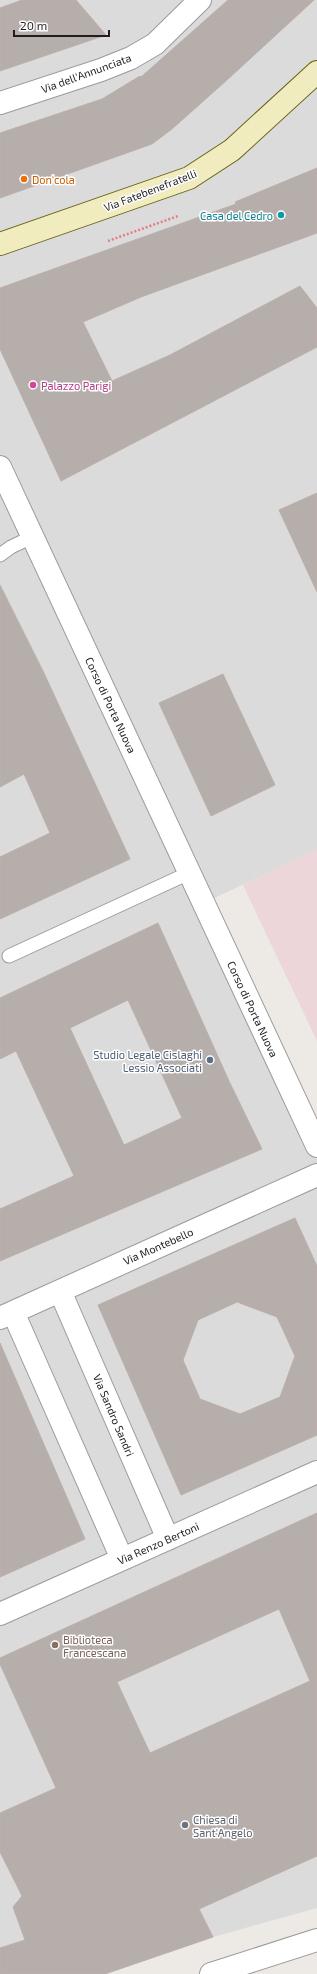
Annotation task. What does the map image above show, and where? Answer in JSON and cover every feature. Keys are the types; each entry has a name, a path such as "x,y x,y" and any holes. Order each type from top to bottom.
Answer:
{"street":[{"name":"Via dell'Annunciata","path":"0,103 101,70 131,58 155,44 200,0"},
{"name":"Via Fatebenefratelli","path":"0,244 189,178 232,150 317,72"},
{"name":"Corso di Porta Nuova","path":"0,467 317,1146"},
{"name":"Via Montebello","path":"6,1315 317,1175"},
{"name":"Via Sandro Sandri","path":"60,1291 168,1539"},
{"path":"6,1315 122,1560"},
{"name":"Via Renzo Bertoni","path":"0,1614 317,1472"},
{"path":"211,1974 317,1940"}],"lane":[{"path":"0,555 10,547 32,537"},
{"path":"9,956 189,873"}],"path":[{"path":"108,241 178,216"}],"shaded area":[{"path":"0,0 317,0 317,69 210,162 0,236"},
{"path":"317,77 317,850 206,902 0,458 0,249 168,190"},
{"path":"0,478 317,1159 317,1908 213,1937 103,1974 0,1974"},
{"path":"317,849 317,1041 243,885"}],"building":[{"path":"22,0 76,0 106,35 0,71 0,8"},
{"path":"228,0 314,0 172,129 152,144 0,198 0,133 102,99 140,76 141,77"},
{"path":"317,168 317,233 141,297 83,322 112,381 170,355 300,286 317,308 317,347 61,481 0,349 0,288 236,204 235,202"},
{"path":"317,493 317,592 279,510"},
{"path":"0,585 43,671 130,859 0,919 0,857 50,833 24,774 0,787"},
{"path":"223,674 275,785 211,816 159,703"},
{"path":"158,923 229,1081 262,1149 0,1261 0,1209 74,1176 16,1051 0,1059 0,998","holes":["128,1000 182,1118 124,1145 70,1028"]},
{"path":"295,1218 317,1266 317,1435 181,1495 98,1305","holes":["237,1302 277,1317 295,1356 280,1397 240,1414 200,1399 183,1360 198,1320"]},
{"path":"0,1343 85,1539 0,1577"},
{"path":"317,1513 317,1856 199,1909 213,1937 105,1974 0,1974 0,1948 25,1940 13,1907 22,1896 0,1852 0,1813 56,1788 0,1664 0,1658","holes":["279,1609 310,1681 150,1753 117,1682"]}],"place":[{"name":"Don‘cola","path":"24,179"},
{"name":"Casa del Cedro","path":"281,215"},
{"name":"Palazzo Parigi","path":"33,385"},
{"name":"Studio Legale Cislaghi Lessio Associati","path":"210,1060"},
{"name":"Biblioteca Francescana","path":"55,1645"},
{"name":"Chiesa di Sant'Angelo","path":"185,1825"}]}
